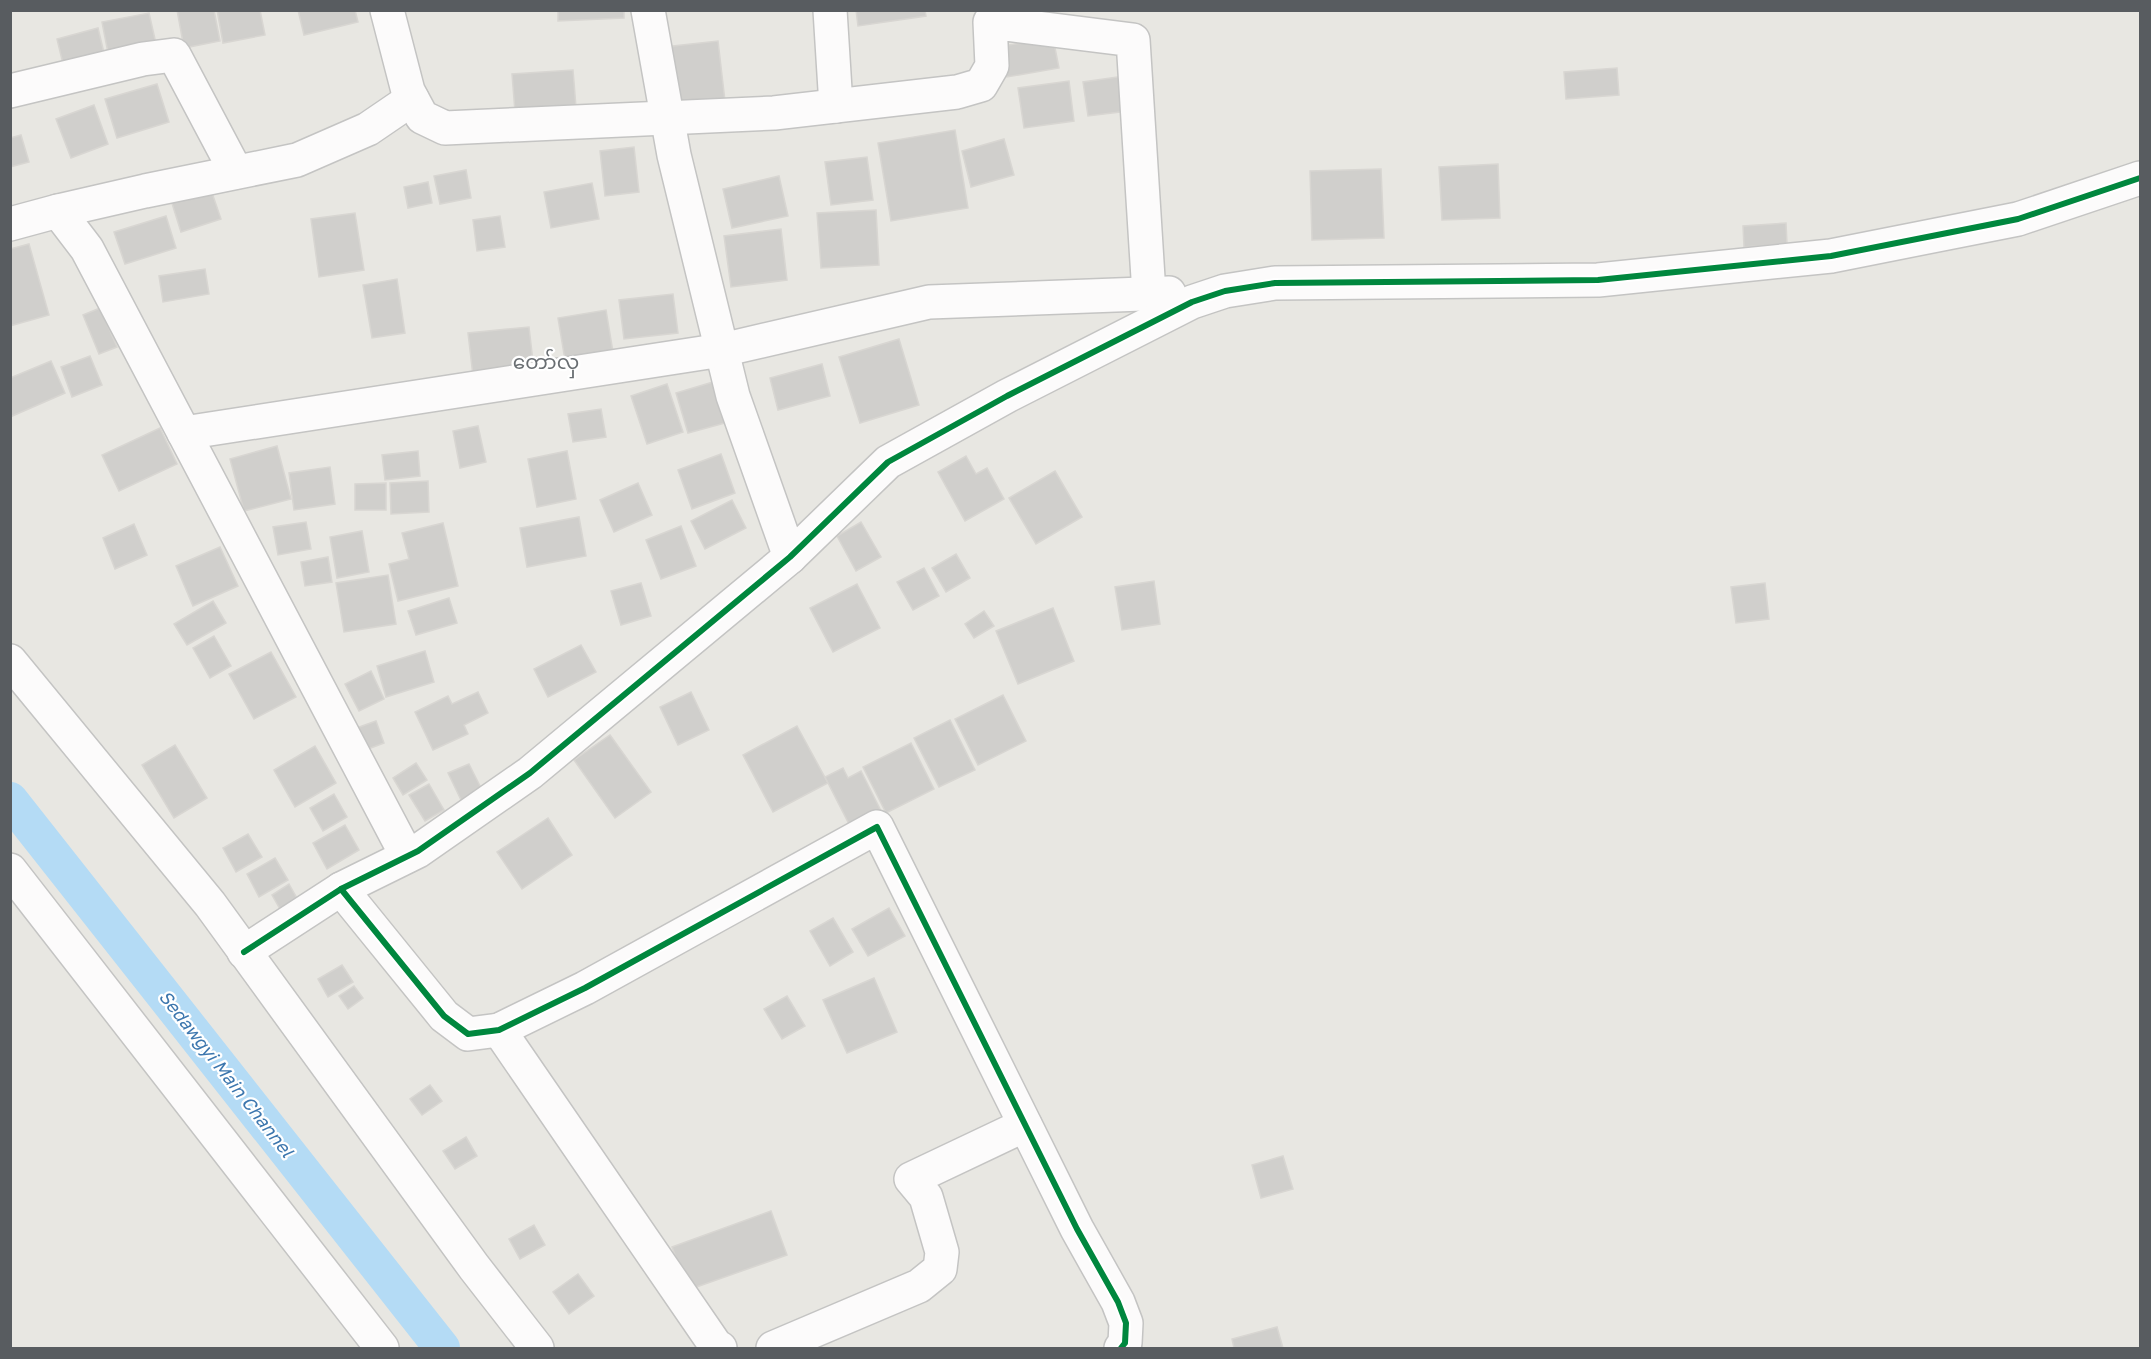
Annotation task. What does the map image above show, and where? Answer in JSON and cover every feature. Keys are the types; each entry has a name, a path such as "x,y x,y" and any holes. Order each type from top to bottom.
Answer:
{"street":[{"path":"387,10 408,91 422,117 445,128 774,113 957,92 981,85 992,66 990,22 1133,40 1149,294"},
{"path":"648,10 666,119 733,396 790,557"},
{"path":"830,10 836,106"},
{"path":"10,91 143,59 174,55 236,172"},
{"path":"10,224 297,160 368,129 412,99"},
{"path":"184,433 722,350 929,302 1225,291 1275,283 1598,280 1832,256 2018,219 2140,178"},
{"path":"58,212 87,249 407,856"},
{"path":"244,952 341,889 418,851 530,773 790,557 888,462 1017,391 1192,302 1225,291"},
{"path":"10,661 210,904 474,1267 537,1348"},
{"path":"341,889 444,1016 468,1034 499,1030 585,988 877,827 1077,1229 1118,1302 1126,1323 1125,1343 1121,1348"},
{"path":"10,870 382,1348"},
{"path":"499,1030 718,1348"},
{"path":"773,1348 919,1286 940,1269 942,1252 926,1197 911,1179 1025,1125"}],"building":[{"path":"177,10 214,10 220,41 184,48"},
{"path":"217,10 260,10 265,35 223,43"},
{"path":"298,10 355,10 358,22 304,35"},
{"path":"558,10 624,10 624,18 558,21"},
{"path":"856,10 925,10 926,16 858,26"},
{"path":"149,13 157,48 109,58 102,22"},
{"path":"98,28 105,57 64,68 57,39"},
{"path":"1053,38 1059,68 1007,77 1002,46"},
{"path":"718,41 725,101 671,107 664,47"},
{"path":"1617,68 1619,95 1566,99 1564,72"},
{"path":"573,70 576,107 515,112 512,74"},
{"path":"1124,76 1128,111 1088,116 1083,82"},
{"path":"1069,81 1074,121 1024,128 1018,88"},
{"path":"157,84 169,122 117,138 105,99"},
{"path":"94,105 108,144 71,158 56,119"},
{"path":"955,130 968,208 891,221 878,143"},
{"path":"21,135 29,162 10,167 10,138"},
{"path":"1004,139 1014,175 971,187 962,151"},
{"path":"634,147 639,192 605,196 600,151"},
{"path":"867,157 873,200 831,205 825,162"},
{"path":"1498,164 1500,218 1442,220 1439,167"},
{"path":"1381,169 1384,238 1312,240 1310,171"},
{"path":"466,170 471,198 440,204 434,176"},
{"path":"779,176 788,216 732,228 723,189"},
{"path":"428,182 432,203 408,208 404,187"},
{"path":"592,183 599,219 551,228 544,192"},
{"path":"209,184 221,219 181,232 170,197"},
{"path":"876,210 879,265 821,268 817,213"},
{"path":"355,213 364,270 319,277 311,219"},
{"path":"166,216 176,248 125,264 114,232"},
{"path":"500,216 505,247 477,251 473,220"},
{"path":"1786,223 1787,244 1744,247 1743,226"},
{"path":"781,229 787,280 731,287 724,236"},
{"path":"29,244 49,315 10,326 10,249"},
{"path":"205,269 209,294 163,302 159,276"},
{"path":"397,279 405,333 372,338 363,285"},
{"path":"673,294 678,333 624,339 619,300"},
{"path":"100,308 117,347 99,354 83,315"},
{"path":"606,310 614,358 566,366 558,318"},
{"path":"529,327 534,370 473,376 468,333"},
{"path":"899,339 919,405 860,423 839,357"},
{"path":"90,356 102,385 72,397 61,367"},
{"path":"51,361 65,393 10,417 10,378"},
{"path":"822,364 830,396 778,410 770,378"},
{"path":"713,382 725,423 688,433 676,393"},
{"path":"667,384 683,432 647,444 631,396"},
{"path":"601,409 606,437 573,442 568,414"},
{"path":"478,426 486,462 460,468 453,431"},
{"path":"160,428 177,464 119,491 102,455"},
{"path":"277,446 291,499 244,511 230,459"},
{"path":"418,451 420,476 385,480 382,455"},
{"path":"567,451 576,499 537,507 528,459"},
{"path":"721,454 735,493 692,509 678,470"},
{"path":"966,456 976,474 987,468 1004,499 965,521 938,472"},
{"path":"330,467 335,504 294,510 289,473"},
{"path":"1055,471 1082,517 1036,544 1009,498"},
{"path":"428,481 429,512 391,514 390,483"},
{"path":"386,483 386,510 355,510 355,484"},
{"path":"638,483 652,515 614,532 600,500"},
{"path":"732,500 746,528 705,549 691,521"},
{"path":"579,517 586,556 527,567 520,528"},
{"path":"306,522 311,549 278,555 273,527"},
{"path":"861,522 881,557 856,571 837,536"},
{"path":"443,523 458,586 398,601 389,564 409,559 402,533"},
{"path":"134,524 147,555 115,569 103,538"},
{"path":"681,526 696,566 661,579 646,540"},
{"path":"362,531 369,572 337,578 330,537"},
{"path":"220,547 238,586 193,606 176,566"},
{"path":"956,554 970,578 946,592 932,568"},
{"path":"328,557 332,582 305,586 301,562"},
{"path":"924,568 939,596 913,610 897,582"},
{"path":"388,575 396,624 344,632 336,583"},
{"path":"1154,581 1160,624 1122,630 1115,587"},
{"path":"641,583 651,616 621,625 611,591"},
{"path":"1765,583 1769,619 1736,623 1731,587"},
{"path":"857,584 880,628 833,652 810,608"},
{"path":"449,598 457,623 416,635 408,611"},
{"path":"213,601 226,623 187,645 174,624"},
{"path":"1053,608 1074,661 1018,684 996,631"},
{"path":"984,611 994,626 974,638 965,624"},
{"path":"214,636 231,666 210,678 193,648"},
{"path":"581,645 596,672 548,697 534,669"},
{"path":"425,651 434,682 386,697 377,666"},
{"path":"271,652 296,697 254,719 229,674"},
{"path":"371,671 384,699 359,711 345,684"},
{"path":"478,692 488,713 464,725 468,734 433,750 415,712 448,696 452,704"},
{"path":"691,692 709,730 678,745 660,707"},
{"path":"1003,695 1026,741 978,765 955,719"},
{"path":"950,720 975,770 939,787 914,738"},
{"path":"376,721 384,743 360,752 351,730"},
{"path":"797,726 828,783 773,812 743,755"},
{"path":"610,735 651,792 615,818 574,760"},
{"path":"911,743 934,789 886,813 863,767"},
{"path":"175,745 207,798 174,818 142,765"},
{"path":"315,746 336,783 295,807 274,770"},
{"path":"416,763 427,780 403,795 393,778"},
{"path":"469,764 483,792 462,802 448,773"},
{"path":"843,768 848,778 861,771 882,813 851,828 825,777"},
{"path":"429,784 444,810 425,821 409,795"},
{"path":"334,794 347,817 323,831 310,808"},
{"path":"548,818 572,855 522,889 497,852"},
{"path":"345,825 359,850 327,869 313,843"},
{"path":"248,834 262,857 236,872 223,848"},
{"path":"275,858 288,880 259,897 247,874"},
{"path":"289,884 298,900 280,909 272,895"},
{"path":"889,908 905,936 868,956 852,929"},
{"path":"833,918 853,952 830,966 810,931"},
{"path":"342,965 353,982 328,997 318,979"},
{"path":"874,978 897,1032 847,1053 823,1000"},
{"path":"354,986 363,998 348,1009 339,996"},
{"path":"787,996 805,1026 782,1039 764,1009"},
{"path":"430,1085 442,1101 422,1115 410,1099"},
{"path":"466,1137 477,1156 455,1169 443,1151"},
{"path":"1283,1156 1293,1189 1261,1198 1252,1165"},
{"path":"771,1211 787,1255 688,1290 672,1247"},
{"path":"534,1225 545,1245 520,1259 509,1239"},
{"path":"578,1274 594,1296 569,1314 553,1292"},
{"path":"1277,1327 1283,1348 1234,1348 1232,1339"}],"waterway":[{"name":"Sedawgyi Main Channel","path":"10,800 442,1348"}],"cycle path":[{"path":"244,952 341,889 418,851 530,773 790,557 888,462 1007,396 1192,302 1225,291 1275,283 1598,280 1831,256 2018,219 2140,178"},
{"path":"341,889 444,1016 468,1034 499,1030 585,988 877,827 1077,1229 1118,1302 1126,1323 1125,1343 1121,1348"}],"district":[{"name":"တော်လှ","path":"546,362"}]}
